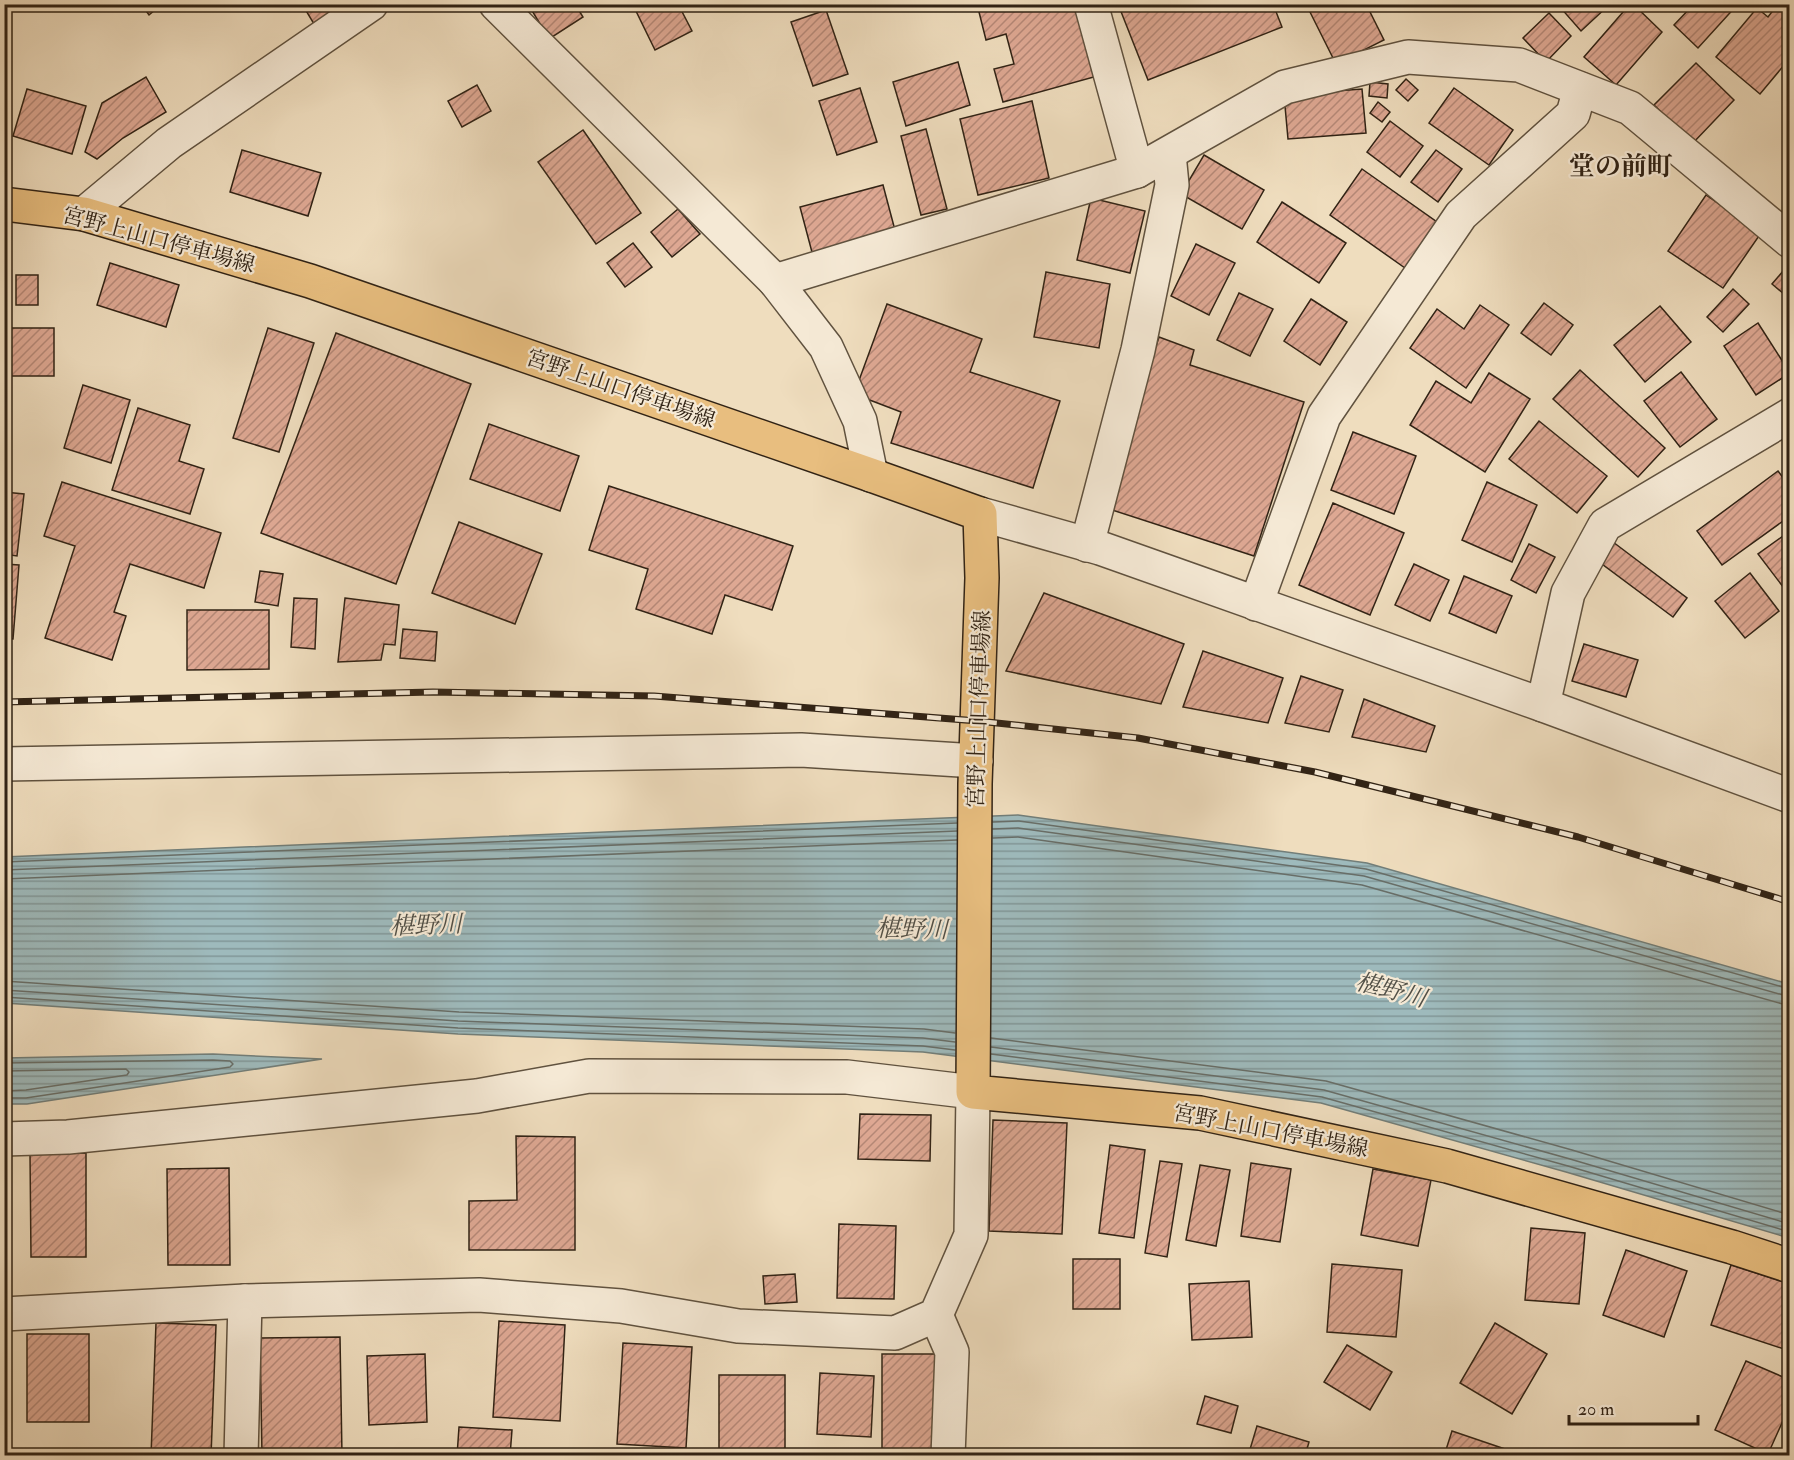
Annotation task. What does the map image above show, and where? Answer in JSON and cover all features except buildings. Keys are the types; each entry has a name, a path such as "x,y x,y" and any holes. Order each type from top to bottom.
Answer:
{"main road":[{"name":"宮野上山口停車場線","path":"4,204 84,214 310,281 980,514 982,578 976,773 973,1085 1200,1113 1447,1166 1732,1247 1790,1266"}],"street":[{"path":"84,214 169,142 370,4"},
{"path":"495,4 775,281 826,347 860,421 871,475"},
{"path":"1091,4 1137,171"},
{"path":"775,281 1137,171 1285,87 1408,57 1519,65 1630,108 1790,241"},
{"path":"1256,604 1324,416 1461,215 1572,114 1580,89"},
{"path":"1087,545 1138,350 1172,185 1169,154"},
{"path":"1543,705 1568,593 1605,525 1790,415"},
{"path":"980,514 1087,545 1543,705 1790,796"},
{"path":"4,765 801,750 976,773"},
{"path":"4,1138 68,1137 477,1096 590,1076 847,1077 973,1085 971,1234 936,1315 895,1333 738,1326 621,1306 479,1295 245,1301 4,1314"},
{"path":"241,1455 245,1301"},
{"path":"936,1315 952,1352 948,1455"}],"water":[{"name":"椹野川","path":"1018,815 1367,863 1789,984 1789,1238 1321,1103 923,1052 458,1034 5,1003 4,857"},
{"path":"213,1054 322,1059 27,1104 5,1104 5,1058"}],"railway":[{"path":"4,702 433,692 654,696 978,721 1138,738 1315,772 1578,837 1790,902"}],"district":[{"name":"堂の前町","path":"1621,166"}]}
